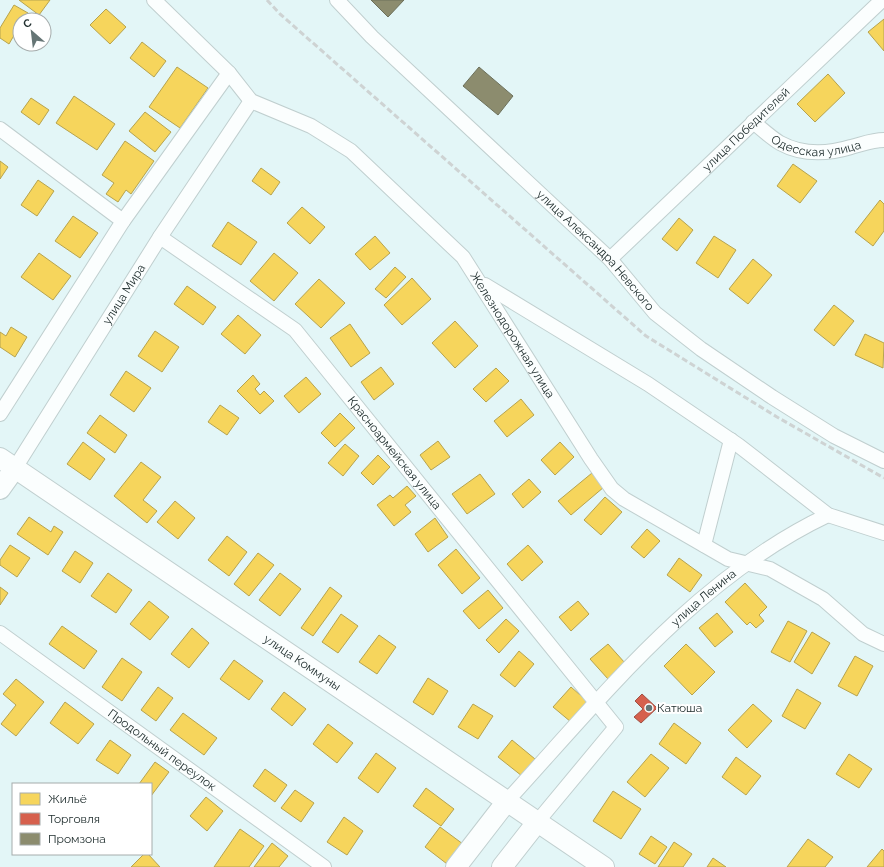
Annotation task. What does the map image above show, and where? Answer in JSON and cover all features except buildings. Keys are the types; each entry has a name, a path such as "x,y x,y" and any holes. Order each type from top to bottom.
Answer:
{"street":[{"name":"Железнодорожная улица","path":"154,0 229,73 251,101 311,126 351,151 464,257 591,459 612,489 624,499 728,559 770,569 823,600 863,634 884,644"},
{"name":"улица Александра Невского","path":"336,0 372,37 610,259 655,313 701,349 834,436 884,461"},
{"name":"улица Победителей","path":"610,259 882,0"},
{"path":"0,414 123,221 229,73"},
{"name":"улица Мира","path":"0,489 7,463 251,101"},
{"name":"Одесская улица","path":"753,122 780,143 799,150 822,153 851,148 873,140 884,140"},
{"path":"0,129 123,221"},
{"name":"Красноармейская улица","path":"160,237 295,330 597,703"},
{"path":"481,283 648,384 731,440 828,515 884,533"},
{"path":"704,545 731,440"},
{"name":"улица Коммуны","path":"7,463 604,867"},
{"name":"улица Ленина","path":"456,867 507,801 639,658 713,588 746,564 804,526 828,515"},
{"name":"Продольный переулок","path":"0,633 324,867"},
{"path":"502,867 616,727 597,703"}],"railway":[{"path":"267,0 280,14 646,336 777,417 884,478"}],"place":[{"name":"Катюша","path":"649,708"}]}
